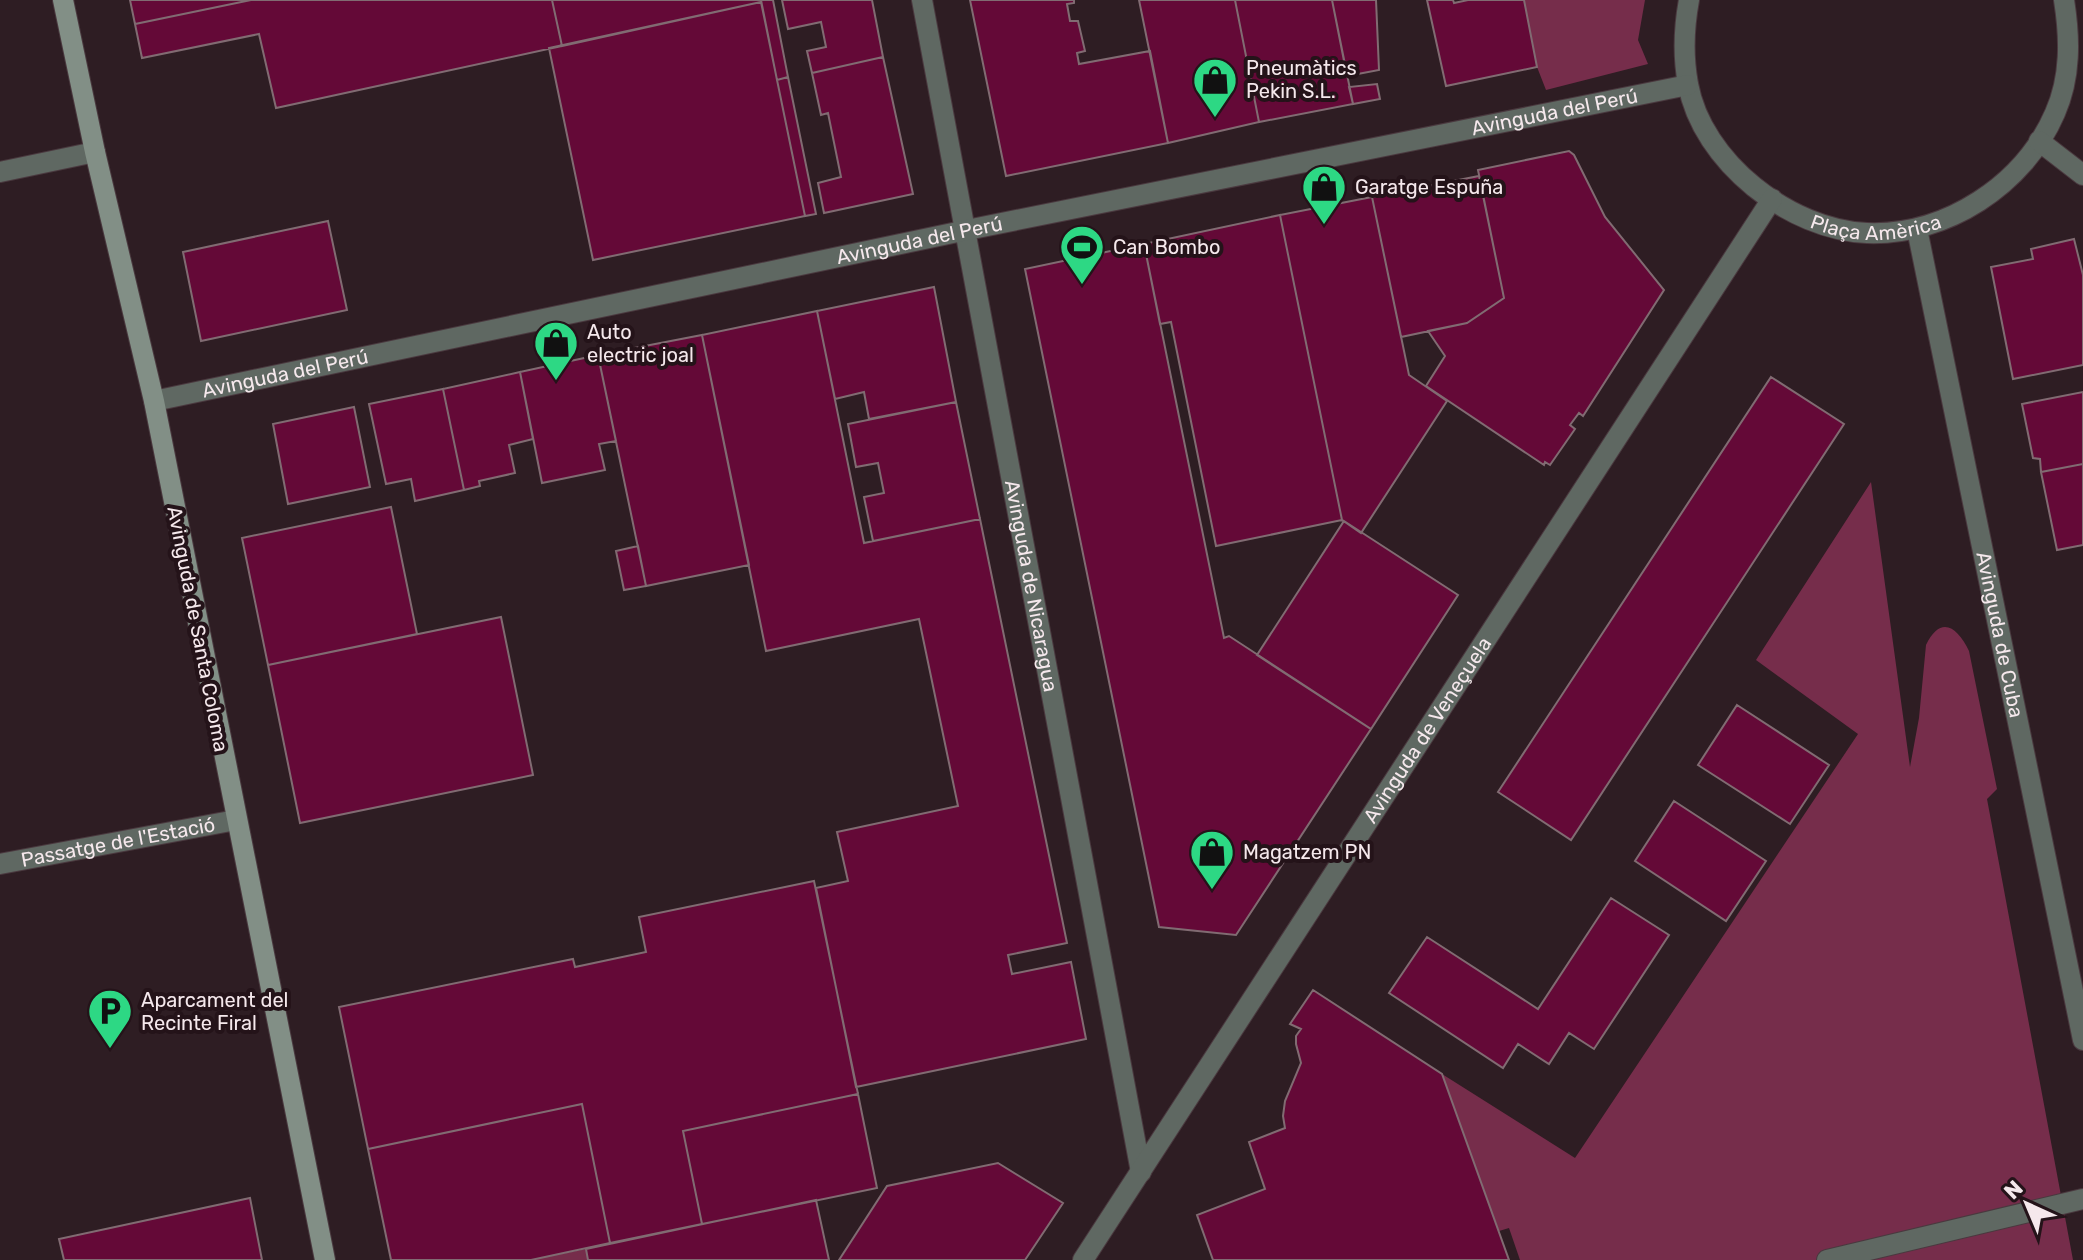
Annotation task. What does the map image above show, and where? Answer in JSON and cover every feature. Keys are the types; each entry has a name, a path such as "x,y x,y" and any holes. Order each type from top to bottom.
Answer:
{"main road":[{"name":"Avinguda de Santa Coloma","path":"63,0 95,152 154,401 325,1260"}],"street":[{"name":"Avinguda de Nicaragua","path":"922,0 1141,1172"},
{"name":"Plaça Amèrica","path":"1689,0 1685,32 1688,85 1699,117 1713,143 1747,181 1794,213 1842,230 1867,233 1917,229 1972,206 1999,187 2022,164 2055,113 2064,87 2069,1"},
{"name":"Avinguda del Perú","path":"154,401 967,230 1688,85"},
{"path":"2039,141 2083,175"},
{"path":"0,172 95,152"},
{"name":"Avinguda de Veneçuela","path":"1083,1260 1772,199"},
{"name":"Avinguda de Cuba","path":"1917,229 2083,1040"},
{"name":"Passatge de l'Estació","path":"0,864 236,820"},
{"path":"1827,1260 2083,1199"}],"shaded area":[{"path":"1524,0 1645,0 1638,40 1648,64 1546,90 1537,67"},
{"path":"1871,482 1910,767 1919,718 1926,645 1932,635 1943,627 1955,631 1969,651 1997,789 1987,799 2073,1260 1520,1260 1509,1228 1499,1231 1442,1074 1575,1158 1858,734 1756,660"},
{"path":"586,1249 588,1260 531,1260"}],"building":[{"path":"130,0 251,0 135,24"},
{"path":"251,0 552,0 562,46 276,108 259,34 142,58 135,24"},
{"path":"552,0 761,0 761,2 562,46"},
{"path":"761,0 773,0 788,77 777,80"},
{"path":"782,0 872,0 883,57 812,73 807,51 826,47 821,22 788,29"},
{"path":"970,0 1074,0 1074,3 1067,4 1070,21 1078,21 1085,51 1077,53 1079,64 1150,51 1168,143 1006,176"},
{"path":"1139,0 1235,0 1259,122 1168,143"},
{"path":"1235,0 1332,0 1353,104 1259,122"},
{"path":"1332,0 1376,0 1379,70 1347,76"},
{"path":"1427,0 1453,0 1454,3 1524,0 1537,67 1446,86"},
{"path":"761,2 805,216 593,260 549,48"},
{"path":"883,57 913,194 824,213 818,183 841,177 828,113 821,115 812,73"},
{"path":"788,77 816,214 805,216 777,80"},
{"path":"1377,84 1380,99 1353,104 1349,87"},
{"path":"1569,151 1574,155 1605,217 1664,290 1583,416 1579,413 1570,425 1575,429 1550,465 1545,462 1544,465 1426,386 1445,356 1428,331 1467,323 1504,298 1478,170"},
{"path":"1479,176 1504,298 1467,323 1401,337 1372,197"},
{"path":"1372,197 1409,375 1447,401 1361,533 1342,520 1280,215"},
{"path":"1280,215 1342,520 1216,546 1171,322 1160,324 1144,244"},
{"path":"328,221 347,310 201,341 183,252"},
{"path":"2074,239 2083,275 2083,365 2013,379 1991,267 2033,259 2031,249"},
{"path":"1144,244 1224,638 1229,636 1371,729 1236,935 1159,927 1025,269"},
{"path":"934,287 956,402 869,419 864,392 835,399 817,311"},
{"path":"817,311 864,543 980,519 1067,943 1008,955 1012,974 1071,962 1086,1039 856,1087 816,888 848,881 837,832 958,806 919,619 766,651 702,335"},
{"path":"702,335 749,565 646,586 598,355"},
{"path":"598,355 616,441 599,444 605,470 542,483 520,372"},
{"path":"520,372 533,439 509,445 515,473 479,481 480,486 464,490 443,389"},
{"path":"1771,377 1844,424 1571,840 1498,792"},
{"path":"443,389 464,490 415,501 411,479 386,484 369,404"},
{"path":"2083,392 2083,464 2041,472 2040,459 2033,458 2022,404"},
{"path":"956,402 980,519 873,541 864,497 884,493 878,463 856,467 848,424"},
{"path":"354,407 370,487 288,504 273,424"},
{"path":"2083,464 2083,545 2057,550 2041,472"},
{"path":"391,507 417,634 268,665 242,538"},
{"path":"1344,521 1458,595 1371,729 1257,655"},
{"path":"638,546 646,586 624,590 616,551"},
{"path":"501,617 533,775 300,823 268,665"},
{"path":"1737,705 1829,765 1790,824 1698,765"},
{"path":"1674,801 1766,861 1726,921 1635,861"},
{"path":"814,881 858,1094 683,1131 702,1224 610,1243 582,1104 368,1149 339,1007 573,959 575,967 646,952 639,917"},
{"path":"1611,898 1669,935 1594,1049 1569,1033 1549,1064 1518,1044 1503,1068 1389,993 1427,937 1538,1009"},
{"path":"1313,990 1442,1074 1509,1260 1213,1260 1197,1215 1265,1189 1249,1142 1285,1128 1285,1101 1301,1063 1296,1036 1301,1029 1290,1024"},
{"path":"858,1094 877,1188 702,1224 683,1131"},
{"path":"582,1104 610,1243 531,1260 391,1260 368,1149"},
{"path":"998,1163 1063,1203 1025,1260 839,1260 887,1186"},
{"path":"250,1198 262,1260 64,1260 59,1239"},
{"path":"816,1200 829,1260 588,1260 586,1249"}],"place":[{"name":"Pneumàtics Pekin S.L.","path":"1215,119"},
{"name":"Garatge Espuña","path":"1324,226"},
{"name":"Can Bombo","path":"1082,286"},
{"name":"Auto electric joal","path":"556,382"},
{"name":"Magatzem PN","path":"1212,891"},
{"name":"Aparcament del Recinte Firal","path":"110,1050"}]}
